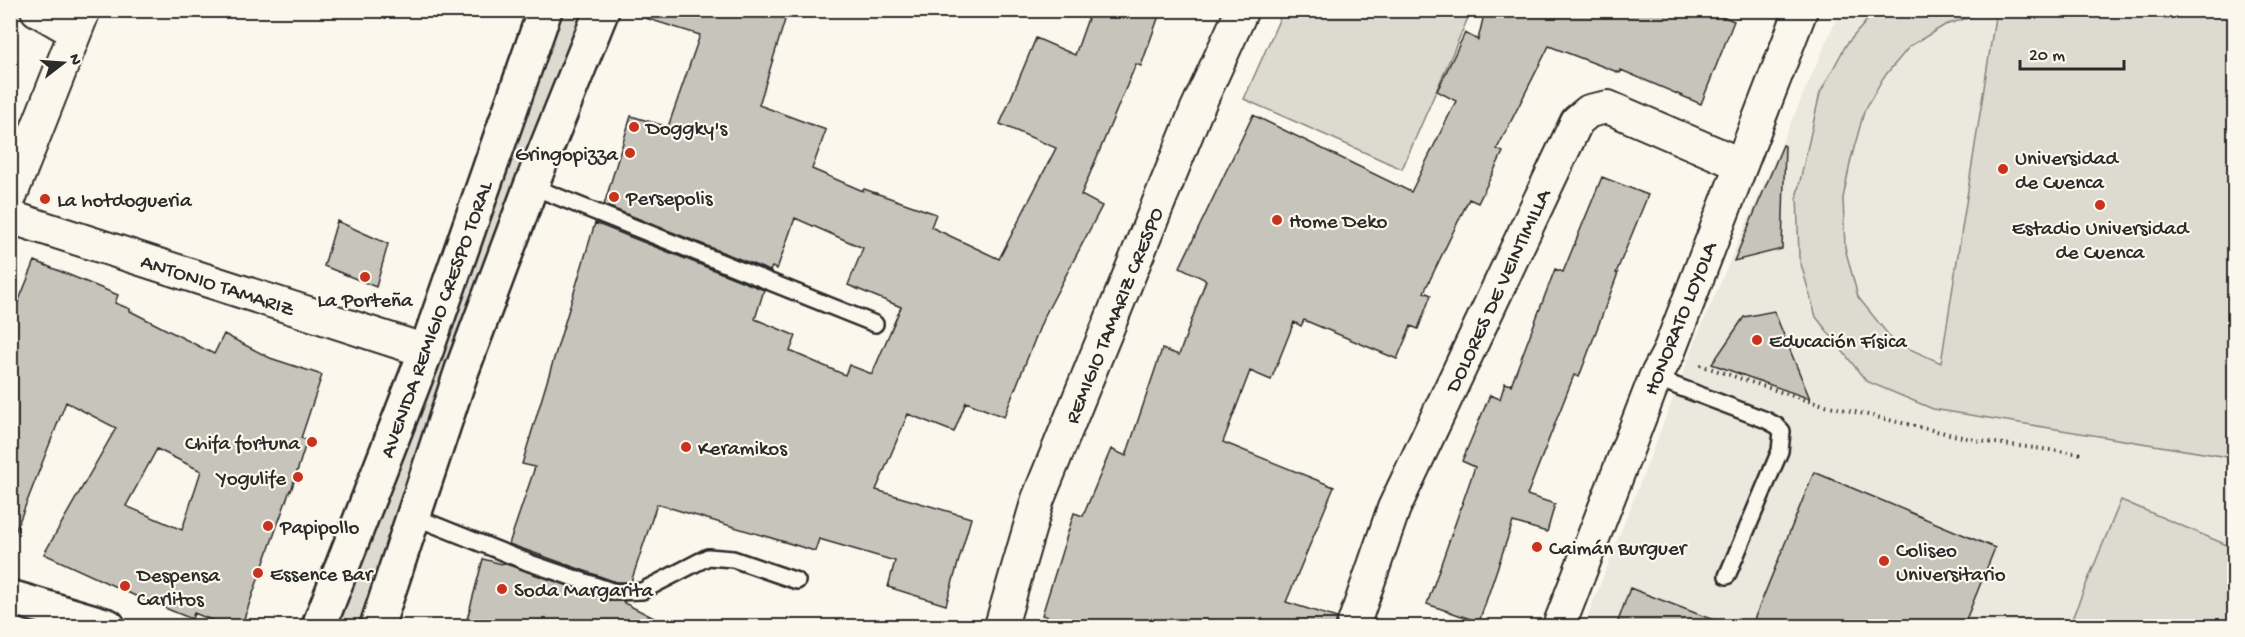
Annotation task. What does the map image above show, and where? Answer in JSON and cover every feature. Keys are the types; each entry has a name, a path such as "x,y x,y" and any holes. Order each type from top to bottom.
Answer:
{"main road":[{"name":"AVENIDA REMIGIO CRESPO TORAL","path":"319,627 426,351 545,10"},
{"name":"AVENIDA REMIGIO CRESPO TORAL","path":"377,627 415,518 462,370 531,186 602,10"},
{"path":"10,597 108,627"}],"street":[{"path":"10,197 80,21 37,10"},
{"name":"REMIGIO TAMARIZ CRESPO","path":"1001,627 1038,500 1191,122 1242,10"},
{"name":"HONORATO LOYOLA","path":"1559,627 1801,10"},
{"name":"DOLORES DE VEINTIMILLA","path":"1353,627 1394,508 1577,121 1589,111 1608,107 1740,164"},
{"name":"ANTONIO TAMARIZ","path":"10,217 426,351"}],"lane":[{"path":"531,186 875,324"},
{"path":"1661,366 1766,420 1782,431 1780,452 1726,576"},
{"path":"415,518 530,563 615,592 642,591 708,557 733,559 797,581"}],"path":[{"path":"1661,366 1979,441 2082,454"}],"shaded area":[{"path":"554,11 595,11 367,626 329,626"},
{"path":"1283,11 1471,11 1402,169 1244,99"},
{"name":"Universidad de Cuenca","path":"1840,11 2234,11 2234,626 1584,626 1701,327"},
{"name":"Estadio Universidad de Cuenca","path":"1875,11 1991,11 1945,25 1910,46 1883,78 1864,112 1843,198 1845,248 1858,297 1894,342 1941,363 1996,11 2234,11 2234,458 1933,409 1866,381 1816,317 1799,257 1797,194 1820,93 1846,45"},
{"path":"2121,500 2234,548 2234,626 2069,626"}],"building":[{"path":"643,10 788,10 759,105 826,130 812,169 863,191 864,189 936,214 931,227 999,259 1056,148 1000,124 1036,38 1075,55 1091,10 1161,10 1141,66 1136,64 1081,195 1102,206 1043,319 1004,417 966,402 954,432 908,414 876,490 971,518 946,605 888,587 895,561 819,539 815,551 657,504 631,582 616,582 509,544 535,467 522,464 595,223 764,290 755,319 796,336 790,351 845,375 849,365 872,374 901,307 848,285 863,248 795,218 777,269 772,267 770,271 604,205 631,116 668,127 700,35 642,17"},
{"path":"1485,10 1708,10 1734,21 1701,104 1621,70 1620,73 1549,46 1497,149 1503,152 1478,203 1469,199 1424,292 1431,295 1418,329 1411,326 1397,359 1304,320 1301,326 1294,322 1271,380 1250,371 1223,442 1334,487 1286,602 1337,618 1335,627 1078,627 1042,615 1074,513 1083,516 1111,449 1126,456 1162,349 1179,355 1206,280 1180,267 1253,115 1411,192 1456,101 1437,91 1465,33 1478,40"},
{"path":"1783,145 1785,146 1782,249 1734,261"},
{"path":"1602,177 1648,195 1616,273 1618,273 1579,377 1574,375 1527,495 1555,504 1547,532 1513,522 1479,622 1427,604 1475,467 1462,461 1490,395 1500,399 1505,383 1511,385 1555,269 1563,272"},
{"path":"337,221 388,244 376,287 324,266"},
{"path":"35,261 118,295 115,303 214,354 224,334 270,358 322,375 301,438 307,440 291,491 241,627 229,627 194,613 192,619 44,554 116,428 66,402 12,540 10,539 10,322","holes":["157,449 201,471 182,530 126,506"]},
{"name":"Educación Física","path":"1774,311 1810,399 1712,364 1744,317"},
{"name":"Coliseo Universitario","path":"1814,472 1995,548 1963,627 1751,627"},
{"path":"483,559 503,563 612,601 625,601 624,603 672,627 465,627"},
{"path":"1630,588 1724,624 1724,627 1616,627"}],"place":[{"name":"Doggky's","path":"634,127"},
{"name":"Gringopizza","path":"630,153"},
{"name":"Universidad de Cuenca","path":"2003,169"},
{"name":"Persepolis","path":"614,197"},
{"name":"La hotdogueria","path":"45,199"},
{"name":"Estadio Universidad de Cuenca","path":"2100,205"},
{"name":"Home Deko","path":"1277,220"},
{"name":"La Porteña","path":"365,277"},
{"name":"Educación Física","path":"1757,340"},
{"name":"Chifa fortuna","path":"312,442"},
{"name":"Keramikos","path":"686,447"},
{"name":"Yogulife","path":"298,477"},
{"name":"Papipollo","path":"268,526"},
{"name":"Caimán Burguer","path":"1537,547"},
{"name":"Coliseo Universitario","path":"1884,561"},
{"name":"Essence Bar","path":"258,573"},
{"name":"Despensa Carlitos","path":"125,586"},
{"name":"Soda Margarita","path":"502,589"}]}
